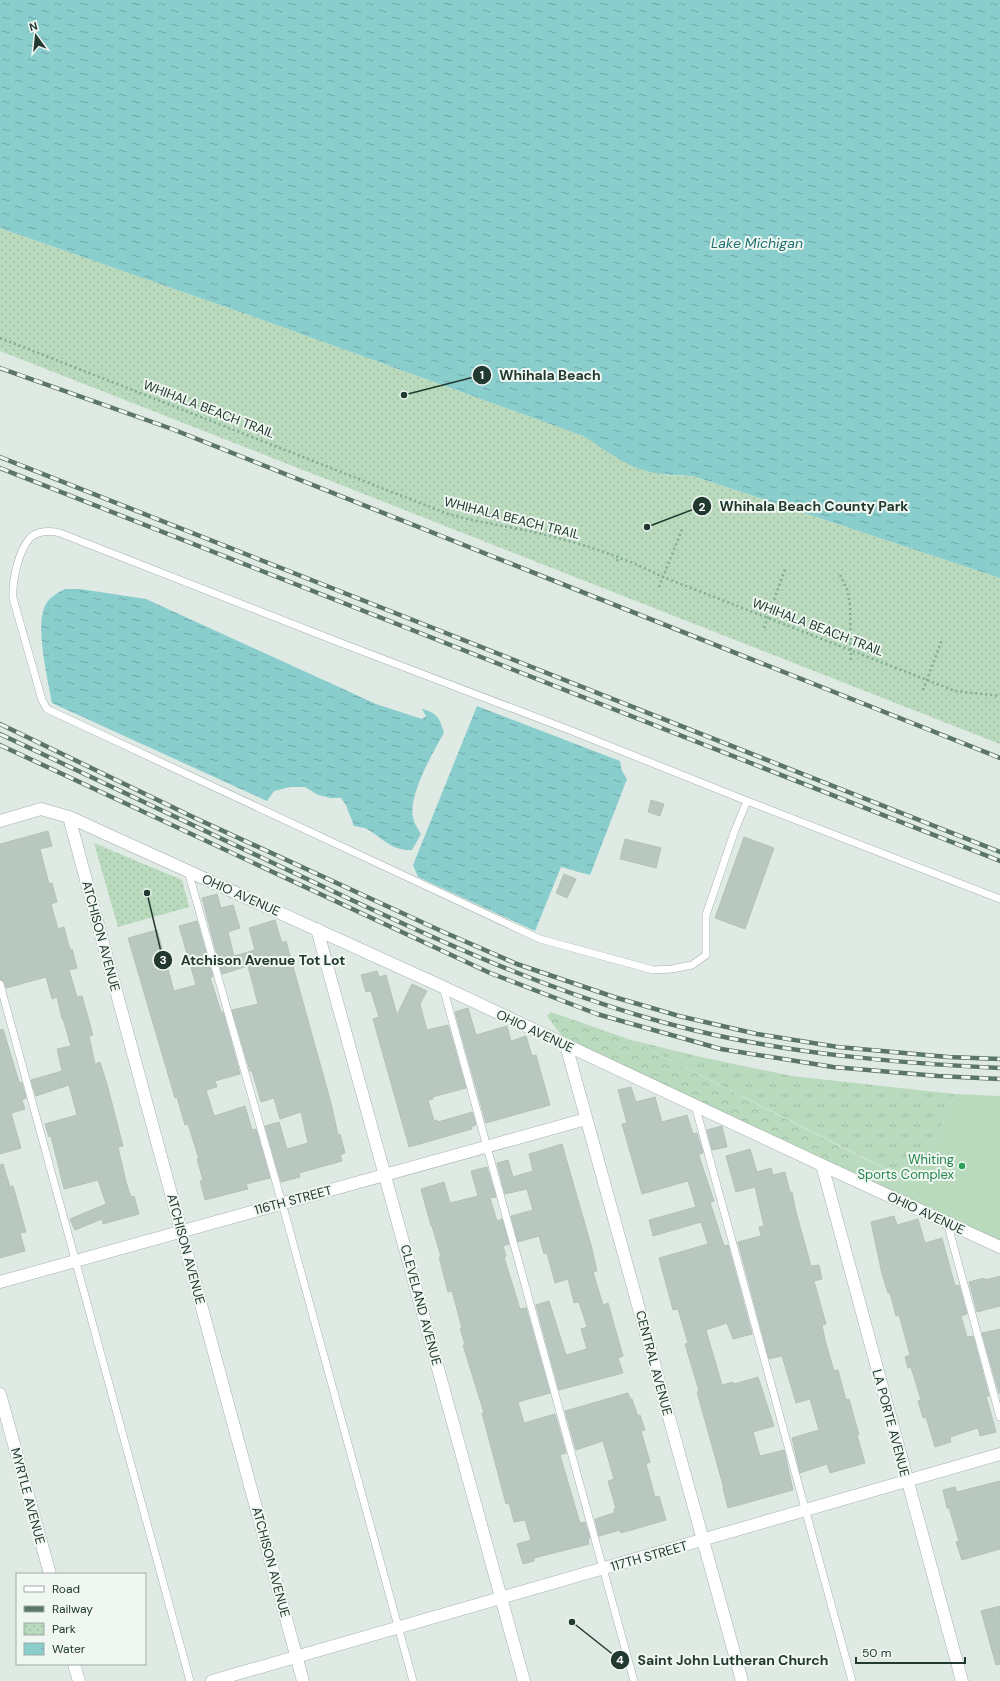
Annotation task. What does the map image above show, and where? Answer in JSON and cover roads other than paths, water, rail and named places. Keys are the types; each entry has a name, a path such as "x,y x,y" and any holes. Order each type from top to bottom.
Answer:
{"street":[{"name":"OHIO AVENUE","path":"0,822 41,809 69,817 318,929 822,1165 1000,1246"},
{"name":"ATCHISON AVENUE","path":"69,817 303,1681"},
{"name":"CLEVELAND AVENUE","path":"318,929 384,1175 524,1681"},
{"name":"CENTRAL AVENUE","path":"566,1046 742,1681"},
{"name":"116TH STREET","path":"0,1282 586,1119"},
{"name":"LA PORTE AVENUE","path":"822,1165 962,1681"},
{"name":"MYRTLE AVENUE","path":"0,1394 50,1573"},
{"name":"117TH STREET","path":"212,1681 1000,1454"},
{"path":"74,1665 79,1681"}],"lane":[{"path":"747,801 734,830 706,915 706,955 692,965 672,969 653,970 540,939 47,709 42,700 14,598 13,585 22,550 30,538 50,530 60,533 349,646 572,730 747,801 1000,899"},
{"path":"188,871 282,1203 414,1681"},
{"path":"0,984 190,1681"},
{"path":"443,987 634,1681"},
{"path":"695,1105 852,1681"},
{"path":"947,1222 1000,1417"}],"water":[{"name":"Lake Michigan","path":"0,0 1000,0 1000,578 693,476 669,475 646,471 630,465 583,436 260,319 0,228"},
{"path":"65,589 80,589 146,599 376,704 422,719 426,716 422,709 432,712 440,720 444,733 422,774 414,798 412,808 413,817 421,834 412,850 405,850 393,846 367,829 354,826 346,805 341,798 331,798 318,795 305,787 290,787 274,791 267,801 52,703 43,652 41,625 46,604 54,595"},
{"path":"477,706 620,761 622,771 627,779 590,875 561,867 535,931 418,877 413,865"}],"railway":[{"path":"0,368 172,429 1000,758"},
{"path":"0,457 1000,852"},
{"path":"0,468 1000,861"},
{"path":"0,724 195,818 439,930 517,964 614,997 679,1016 757,1034 838,1047 948,1057 1000,1059"},
{"path":"0,734 414,929 505,968 598,1002 693,1030 769,1045 884,1060 1000,1068"},
{"path":"0,745 490,973 597,1014 721,1049 833,1067 938,1076 1000,1079"}],"place":[{"name":"Whihala Beach","path":"404,395"},
{"name":"Whihala Beach County Park","path":"647,527"},
{"name":"Atchison Avenue Tot Lot","path":"147,893"},
{"name":"Whiting Sports Complex","path":"962,1166"},
{"name":"Saint John Lutheran Church","path":"572,1622"}]}
